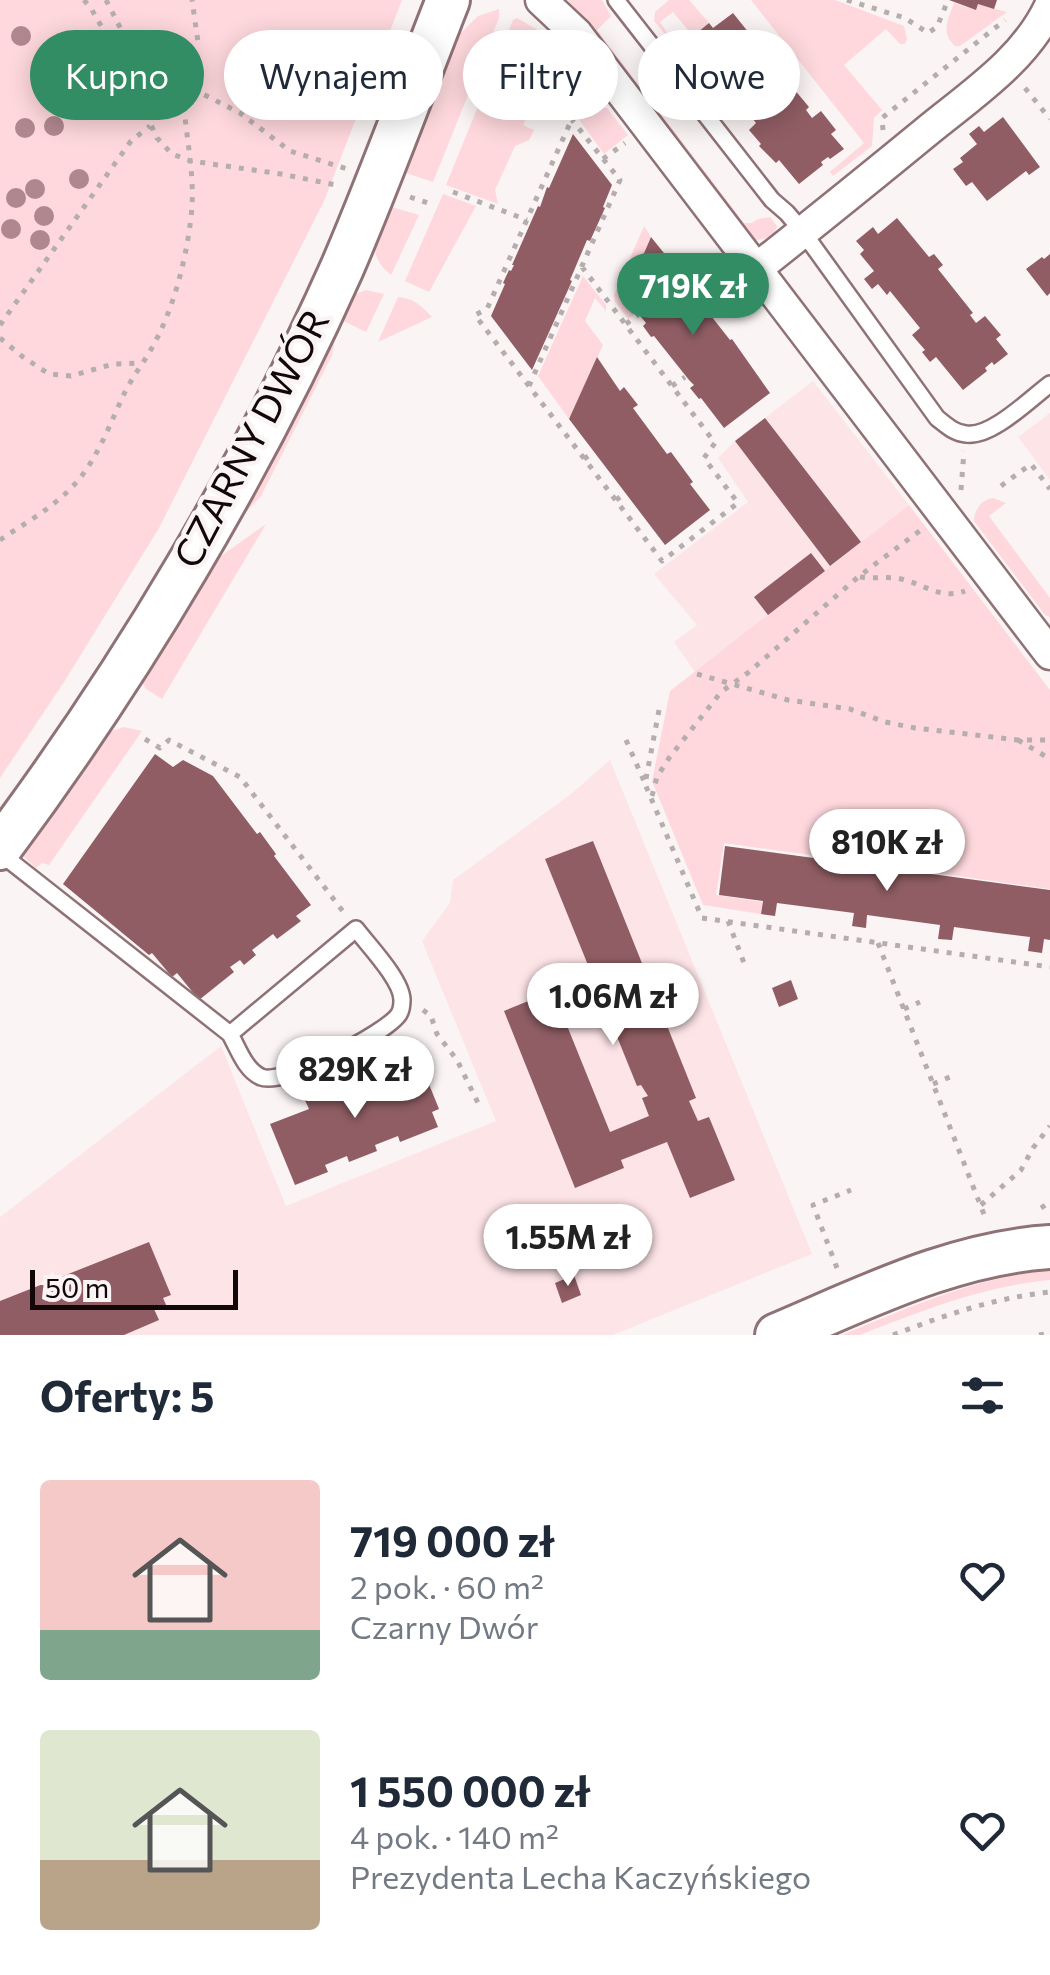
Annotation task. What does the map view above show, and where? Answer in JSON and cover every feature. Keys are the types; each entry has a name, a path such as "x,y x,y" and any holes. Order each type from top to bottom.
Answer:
{"main road":[{"name":"CZARNY DWÓR","path":"0,851 111,688 256,442 342,267 448,0"},
{"path":"776,1335 936,1270 1003,1253 1045,1228"}],"street":[{"path":"541,0 577,34 1050,654"},
{"path":"756,269 1023,50 1050,6"}],"lane":[{"path":"616,0 772,200 803,232 937,418 952,430 969,436 992,429 1050,384"},
{"path":"0,851 230,1034 256,1075 280,1078 336,1056 398,1016 402,995 356,929 230,1034"}],"path":[{"path":"84,0 123,64 150,126 164,147 181,159 339,186 357,182 346,167 290,150 240,114 204,95"},
{"path":"106,0 123,30"},
{"path":"192,0 196,30"},
{"path":"847,0 904,18 928,33 937,27 948,0"},
{"path":"883,140 882,118 1006,20"},
{"path":"1020,81 1050,120"},
{"path":"0,540 58,500 80,478 151,350 184,258 192,204 187,120"},
{"path":"572,120 500,286 486,309 474,315 662,561 738,502 704,458 715,443 582,267"},
{"path":"529,386 620,180 573,120"},
{"path":"0,325 131,141 150,126"},
{"path":"604,159 635,136"},
{"path":"453,192 526,220"},
{"path":"626,324 638,316"},
{"path":"0,338 49,374 71,376 114,364 142,363"},
{"path":"672,386 685,377"},
{"path":"960,492 962,458 969,436"},
{"path":"584,459 594,452"},
{"path":"1002,486 1031,464 1050,490"},
{"path":"616,500 626,493"},
{"path":"652,798 657,777 669,758 722,692 858,577 929,523"},
{"path":"858,577 901,579 942,594 977,586"},
{"path":"697,674 788,700 850,709 915,728 1050,740"},
{"path":"645,784 660,710"},
{"path":"145,739 160,748 169,740 240,777 356,929"},
{"path":"626,740 702,918 1050,967"},
{"path":"1018,740 1050,760"},
{"path":"728,921 744,963"},
{"path":"878,943 985,1217"},
{"path":"402,995 431,1016 437,1034 457,1060 480,1105"},
{"path":"904,1009 920,1002"},
{"path":"933,1084 950,1077"},
{"path":"980,1204 1021,1170 1050,1126"},
{"path":"838,1268 813,1205 851,1190"},
{"path":"1045,1228 1050,1202"},
{"path":"895,1335 980,1304 1050,1292"},
{"path":"1038,1335 1050,1333"}],"shaded area":[{"path":"0,0 402,0 390,30 224,30 224,120 355,120 324,201 159,528 0,778"},
{"path":"568,0 602,0 611,16 597,30 591,30"},
{"path":"669,0 689,0 709,23 700,30 688,30 673,12 660,22 665,30 662,30 654,21 655,12"},
{"path":"751,0 835,0 904,26 905,44 900,44 886,29 844,65 882,110 874,118 872,146 833,176 830,172 864,143 800,62 800,30 775,30"},
{"path":"954,3 976,10 978,4 1007,12 955,46 947,31"},
{"path":"499,9 494,30 464,30 478,16"},
{"path":"517,18 538,30 509,30"},
{"path":"463,31 463,107 433,182 403,172 424,120 443,120 443,74"},
{"path":"618,58 638,84 638,91 618,65"},
{"path":"472,120 526,120 523,125 534,130 529,140 515,146 495,190 498,204 446,185"},
{"path":"579,120 616,120 628,135 604,154"},
{"path":"660,120 666,120 744,223 770,217 777,226 772,235 756,240"},
{"path":"443,194 476,206 429,292 405,281"},
{"path":"388,206 419,215 391,275 382,267 375,251"},
{"path":"644,226 651,237 625,297 636,313 628,319 614,295"},
{"path":"583,276 606,305 606,311 595,298 585,321 603,345 569,419 538,376"},
{"path":"366,290 384,294 366,332 337,318 351,296"},
{"path":"398,297 417,303 432,317 378,342"},
{"path":"328,336 334,344 332,355 261,496 229,525"},
{"path":"813,381 909,505 695,672 674,642 697,625 654,574 748,502 718,458"},
{"path":"1050,413 1050,480 1018,437"},
{"path":"993,498 1006,503 989,516 1050,598 1050,617 974,521 979,506"},
{"path":"909,505 1050,690 1050,889 724,843 716,895 762,902 761,914 703,905 652,781 670,691"},
{"path":"266,524 162,699 146,689 141,681 207,566"},
{"path":"124,727 142,731 49,865 42,863 36,868 21,854 100,735"},
{"path":"610,760 812,1254 613,1335 0,1335 0,1217 221,1046 286,1206 496,1121 422,941 450,903 453,880 571,794"},
{"path":"1050,1270 1050,1280 976,1294 859,1335 842,1335 969,1286"}],"building":[{"path":"949,0 997,0 994,9 978,4 976,10"},
{"path":"733,13 747,30 700,30 709,23 713,28"},
{"path":"800,96 812,118 821,111 836,130 831,134 844,149 821,162 823,165 799,184 779,160 776,163 759,146 749,130 756,123 754,120 800,120"},
{"path":"1003,117 1040,167 1029,175 1026,171 987,201 972,182 966,186 953,169 977,144 969,134 979,126 984,132"},
{"path":"573,134 612,185 532,370 491,316"},
{"path":"897,218 929,257 934,254 943,265 938,269 973,313 970,315 976,323 985,316 1001,335 996,339 1008,354 994,365 992,362 985,368 987,371 963,390 936,357 930,362 922,352 925,350 912,335 920,328 890,291 887,295 878,284 872,289 864,279 874,271 860,254 864,250 856,241 873,227 878,234"},
{"path":"651,237 770,393 724,428 690,388 694,385 651,337 643,326 646,323 625,297"},
{"path":"1050,254 1050,293 1047,296 1026,269"},
{"path":"597,357 620,391 624,387 638,405 633,408 667,454 671,452 710,510 665,545 569,419"},
{"path":"765,418 861,542 830,566 735,441"},
{"path":"811,553 825,571 768,615 754,597"},
{"path":"155,754 173,767 183,760 213,776 257,834 260,832 311,905 296,916 301,921 277,939 273,934 252,950 256,955 244,965 240,960 230,967 234,972 199,1000 177,973 172,977 152,953 149,955 63,884"},
{"path":"593,841 696,1098 689,1101 698,1121 709,1117 735,1180 690,1198 667,1142 621,1160 624,1168 575,1188 504,1011 553,991 610,1132 649,1116 642,1098 648,1096 641,1085 637,1086 545,859"},
{"path":"725,846 1050,890 1050,940 1044,939 1042,953 1028,951 1030,937 954,927 952,940 938,939 940,925 867,915 866,928 852,926 854,913 777,903 775,916 761,914 763,901 719,895"},
{"path":"791,980 798,999 779,1007 772,988"},
{"path":"404,1064 407,1073 422,1067 439,1109 432,1112 438,1127 400,1142 398,1136 375,1145 377,1151 349,1162 347,1156 325,1165 328,1172 295,1185 270,1124 309,1109 303,1096 327,1087 329,1093"},
{"path":"149,1242 171,1295 163,1298 167,1307 154,1309 159,1320 124,1335 0,1335 0,1301"},
{"path":"574,1275 581,1295 562,1303 555,1283"}]}
